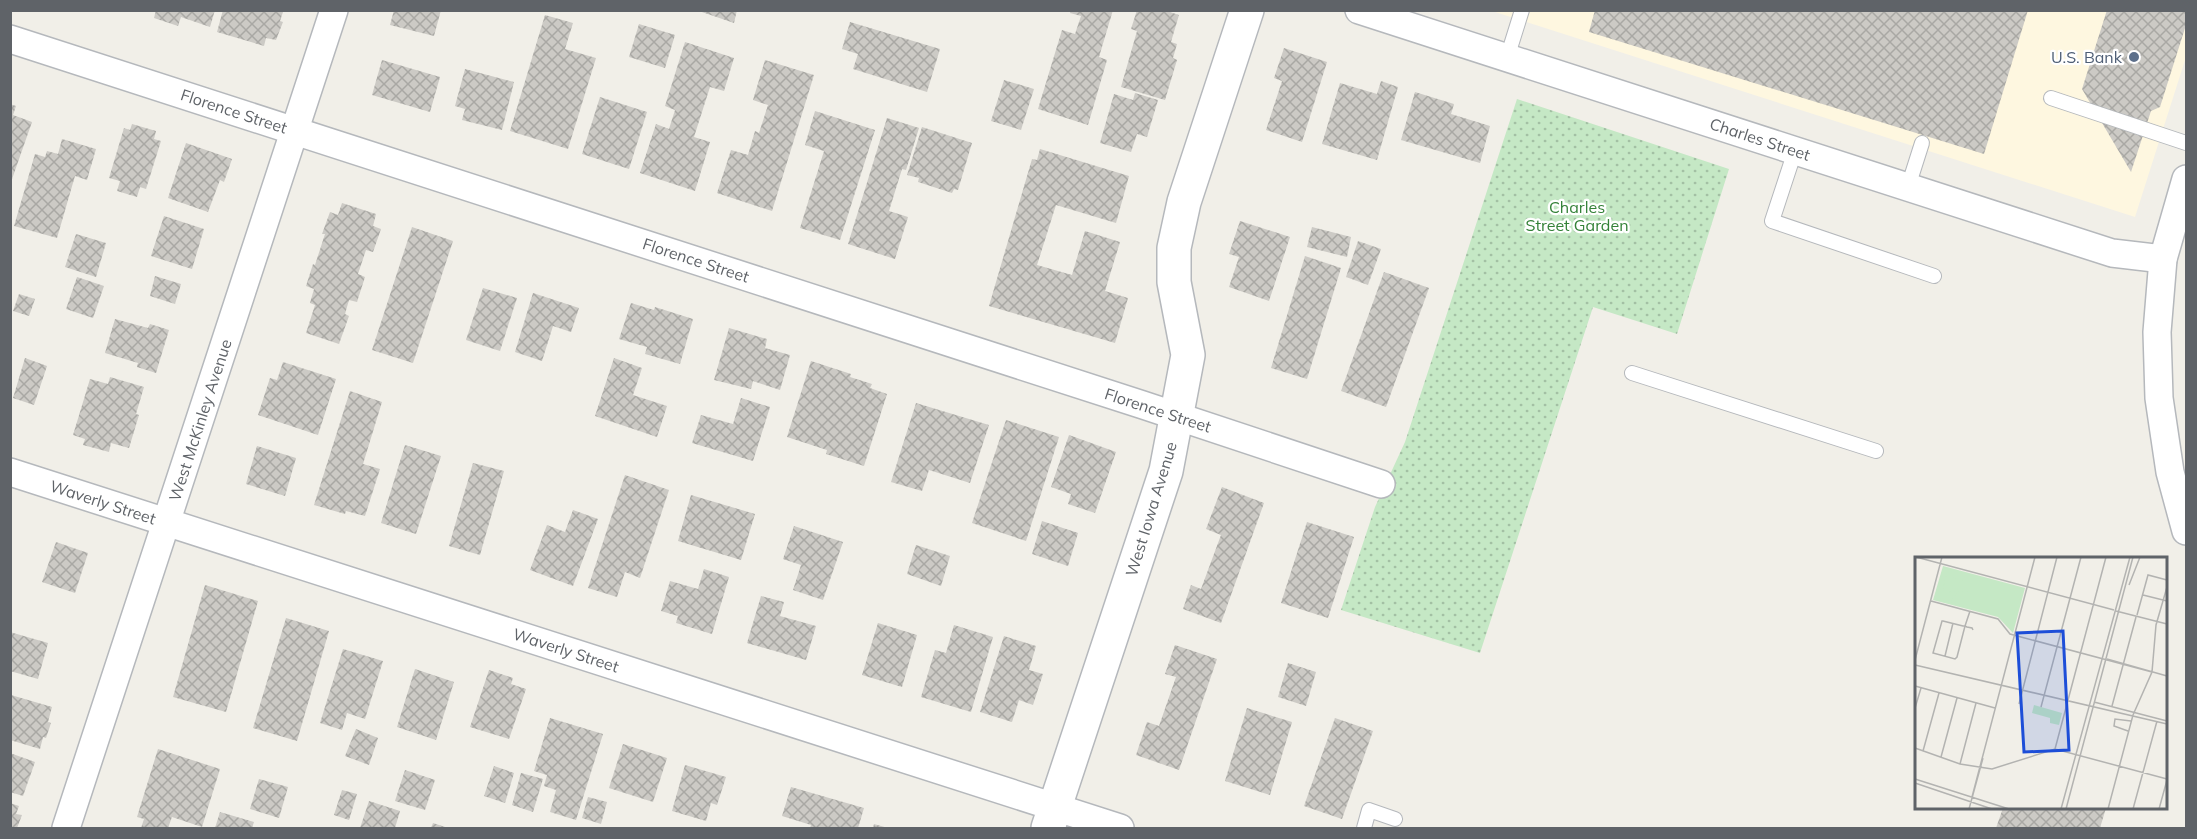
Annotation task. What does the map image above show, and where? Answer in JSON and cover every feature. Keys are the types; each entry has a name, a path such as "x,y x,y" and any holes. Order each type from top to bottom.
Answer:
{"street":[{"name":"West McKinley Avenue","path":"66,828 334,10"},
{"name":"West Iowa Avenue","path":"1052,818 1166,471 1188,355 1174,282 1174,248 1184,202 1247,10"},
{"name":"Charles Street","path":"1359,10 2112,253 2163,259"},
{"name":"Florence Street","path":"10,39 1381,484"},
{"path":"2187,179 2163,259 2157,332 2159,398 2170,472 2187,531"},
{"name":"Waverly Street","path":"10,472 167,522 1052,818 1120,828"}],"lane":[{"path":"1507,58 1522,10"},
{"path":"2051,98 2187,143"},
{"path":"1908,187 1922,143"},
{"path":"1795,151 1772,221 1934,276"},
{"path":"1632,373 1876,451"},
{"path":"1364,828 1369,810 1395,819"}],"shaded area":[{"path":"1492,11 2186,11 2186,57 2135,217"}],"green space":[{"name":"Charles Street Garden","path":"1517,99 1729,169 1677,334 1593,307 1480,653 1341,610 1375,507 1405,442"}],"building":[{"path":"156,10 215,10 210,27 181,17 178,26 154,18"},
{"path":"223,10 280,10 283,12 280,21 283,22 276,40 266,38 264,46 217,32"},
{"path":"394,10 441,10 434,36 390,25"},
{"path":"696,10 737,10 734,23"},
{"path":"1071,10 1113,10 1099,57 1107,60 1088,125 1038,109 1062,30 1075,34 1081,16 1070,13"},
{"path":"1137,10 1164,10 1179,15 1171,42 1177,44 1173,58 1177,60 1165,100 1121,87 1137,31 1131,29"},
{"path":"1595,10 2028,10 1984,154 1589,32"},
{"name":"U.S. Bank","path":"2107,10 2186,10 2186,25 2160,107 2151,111 2131,172 2082,89"},
{"path":"545,15 573,23 565,49 596,58 568,149 510,131"},
{"path":"850,22 940,49 927,92 853,69 858,54 842,49"},
{"path":"639,24 675,35 665,68 629,57"},
{"path":"685,42 734,58 724,91 710,87 694,137 710,142 695,191 640,173 656,124 669,129 675,110 665,106"},
{"path":"1284,48 1327,62 1302,142 1266,130 1282,81 1274,78"},
{"path":"382,60 440,77 430,112 372,95"},
{"path":"765,60 814,75 772,211 717,193 731,150 748,155 755,131 759,133 768,105 753,100"},
{"path":"465,69 514,82 502,130 462,120 465,109 455,106"},
{"path":"1004,80 1034,89 1021,130 991,121"},
{"path":"1381,81 1398,87 1377,160 1322,144 1340,83 1377,94"},
{"path":"1415,92 1454,104 1451,114 1490,126 1480,163 1401,140"},
{"path":"1135,93 1158,100 1147,137 1137,134 1131,152 1100,143 1114,94 1133,100"},
{"path":"600,97 647,112 629,169 582,154"},
{"path":"10,104 16,106 13,115 32,122 11,182"},
{"path":"815,111 875,130 840,240 800,228 824,151 805,145"},
{"path":"887,118 919,128 906,170 902,169 889,211 908,217 895,259 848,244"},
{"path":"132,124 156,131 154,139 161,141 146,189 140,187 137,197 117,191 120,181 109,178 124,128 130,130"},
{"path":"922,127 972,143 958,190 954,189 952,193 918,182 919,178 907,175"},
{"path":"62,139 96,149 87,180 75,176 57,238 14,226 35,154 45,157 47,151 58,154"},
{"path":"186,143 232,159 224,182 220,180 208,212 168,198"},
{"path":"1040,149 1129,176 1116,223 1056,205 1037,265 1072,275 1085,231 1120,242 1105,291 1128,298 1115,343 989,306 1032,159 1037,160"},
{"path":"342,203 376,214 373,226 381,229 373,252 366,250 358,274 365,277 357,302 349,300 345,314 349,316 339,344 306,333 315,305 310,303 314,289 306,286 313,264 315,265 330,212 338,215"},
{"path":"164,216 204,229 192,269 151,256"},
{"path":"1240,221 1290,237 1269,301 1229,287 1239,257 1229,254"},
{"path":"412,227 453,241 413,363 372,350"},
{"path":"1312,227 1351,237 1347,257 1307,247"},
{"path":"76,234 106,243 96,277 65,267"},
{"path":"1358,241 1381,249 1368,285 1346,277"},
{"path":"1305,256 1341,268 1307,379 1271,368"},
{"path":"1384,272 1429,288 1386,407 1341,391"},
{"path":"155,276 181,284 175,304 150,296"},
{"path":"77,277 104,286 93,318 66,309"},
{"path":"483,288 517,298 500,351 466,340"},
{"path":"533,293 579,308 571,332 553,326 542,361 515,352"},
{"path":"19,294 35,299 29,316 13,311"},
{"path":"631,303 654,310 655,307 693,319 680,364 645,354 647,347 619,339"},
{"path":"115,319 148,328 150,324 169,330 156,373 137,367 138,363 105,353"},
{"path":"729,328 767,339 765,348 790,355 780,390 753,381 751,389 714,380"},
{"path":"25,358 47,366 34,405 13,398"},
{"path":"614,358 642,368 633,395 667,406 657,437 595,416"},
{"path":"811,361 851,374 850,377 872,384 870,388 887,394 864,466 826,454 827,450 787,437"},
{"path":"283,362 336,379 318,435 258,415 270,378 277,380"},
{"path":"110,377 144,387 136,414 139,415 129,448 111,443 109,452 83,445 85,439 73,435 90,379 108,384"},
{"path":"350,391 382,402 363,464 380,469 365,516 346,511 345,514 314,505"},
{"path":"741,398 770,407 753,461 692,443 701,415 733,424"},
{"path":"916,403 989,425 970,483 929,470 922,491 891,482"},
{"path":"1006,420 1059,437 1026,541 972,523"},
{"path":"1069,435 1116,452 1095,513 1068,504 1071,494 1051,487"},
{"path":"405,445 441,456 416,534 381,523"},
{"path":"257,446 296,458 285,496 246,484"},
{"path":"473,463 504,471 480,555 449,546"},
{"path":"625,475 669,490 640,578 625,572 617,597 588,588"},
{"path":"1222,487 1264,503 1221,623 1183,609 1191,585 1201,589 1221,535 1206,529"},
{"path":"691,495 755,514 741,560 678,541"},
{"path":"573,510 598,519 573,586 530,570 547,525 565,532"},
{"path":"1042,521 1078,533 1068,566 1032,554"},
{"path":"1307,522 1354,537 1328,618 1281,603"},
{"path":"794,526 843,542 823,600 793,590 801,565 783,559"},
{"path":"56,542 88,553 75,593 42,582"},
{"path":"916,545 950,556 941,586 907,574"},
{"path":"704,569 729,577 712,634 676,623 678,616 661,611 670,581 698,589"},
{"path":"205,585 258,601 226,712 173,697"},
{"path":"761,596 784,602 780,616 816,626 806,660 747,643"},
{"path":"286,618 329,631 297,741 253,728"},
{"path":"878,623 917,635 902,687 862,675"},
{"path":"954,625 993,637 971,712 921,697 935,650 946,653"},
{"path":"10,632 48,643 38,679 10,671"},
{"path":"1004,636 1036,646 1029,670 1043,674 1033,705 1019,700 1012,722 980,712"},
{"path":"1175,645 1217,659 1179,770 1136,755 1147,722 1159,726 1176,677 1165,674"},
{"path":"343,649 383,661 365,719 347,713 342,730 320,723"},
{"path":"1288,663 1316,672 1306,706 1278,697"},
{"path":"415,669 454,682 436,740 397,727"},
{"path":"489,670 513,678 511,684 526,689 509,739 470,727"},
{"path":"11,695 52,707 48,722 51,723 46,738 43,737 40,749 10,740"},
{"path":"1247,708 1292,722 1270,795 1225,781"},
{"path":"550,718 603,734 576,820 550,812 556,790 544,786 547,775 534,771"},
{"path":"1335,718 1373,731 1342,819 1304,806"},
{"path":"356,729 378,738 369,765 345,756"},
{"path":"623,744 667,758 653,802 609,788"},
{"path":"158,749 220,769 202,827 172,817 168,828 141,828 144,819 137,817"},
{"path":"10,753 35,762 23,796 10,792"},
{"path":"685,765 726,777 717,805 711,803 706,821 672,811"},
{"path":"494,766 514,773 505,803 484,796"},
{"path":"405,770 435,780 425,810 395,801"},
{"path":"521,773 543,779 533,812 512,805"},
{"path":"259,779 288,787 279,818 250,809"},
{"path":"791,787 864,808 858,828 810,828 811,825 782,816"},
{"path":"342,790 357,794 349,820 334,815"},
{"path":"588,797 607,802 601,824 582,818"},
{"path":"369,801 400,811 395,828 360,828"},
{"path":"10,803 19,806 16,814 22,815 17,828 10,828"},
{"path":"2003,809 2106,809 2100,828 1996,828"},
{"path":"220,812 254,822 252,828 215,828"},
{"path":"433,823 448,828 431,828"},
{"path":"874,824 888,828 873,828"}],"place":[{"name":"U.S. Bank","path":"2134,57"}]}
